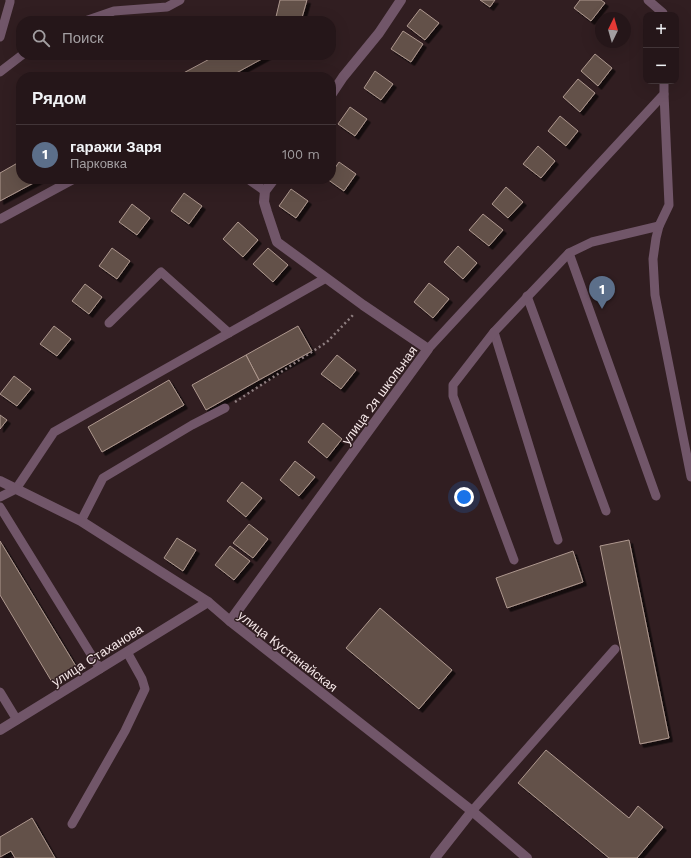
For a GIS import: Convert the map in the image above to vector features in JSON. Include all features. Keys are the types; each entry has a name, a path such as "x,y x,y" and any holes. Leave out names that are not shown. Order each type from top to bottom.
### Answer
{"street":[{"path":"336,88 379,33 401,0"},
{"path":"265,191 270,184"},
{"name":"улица 2я школьная","path":"230,621 428,349 363,305 277,242 264,202 265,191"},
{"name":"улица Кустанайская","path":"0,480 81,521 208,602 230,621 472,811 527,858"},
{"name":"улица Стаханова","path":"0,730 208,602"},
{"path":"435,858 472,811"}],"lane":[{"path":"0,37 10,0"},
{"path":"100,16 114,11 167,7 180,0"},
{"path":"648,0 662,12"},
{"path":"0,72 16,60"},
{"path":"664,84 669,205 659,226 656,238 653,259 655,295 691,477"},
{"path":"428,349 664,94"},
{"path":"0,219 65,184"},
{"path":"255,184 265,191"},
{"path":"514,560 453,396 453,385 494,332 569,253 592,242 659,226"},
{"path":"569,253 656,496"},
{"path":"109,324 162,272 229,333"},
{"path":"0,496 16,489 54,432 326,278"},
{"path":"527,296 606,511"},
{"path":"494,332 558,540"},
{"path":"81,521 103,478 192,425 225,408"},
{"path":"0,507 100,669"},
{"path":"472,811 615,649"},
{"path":"72,824 125,731 145,690 142,679 127,652"},
{"path":"0,692 17,720"}],"path":[{"path":"225,408 327,342 363,305"}],"building":[{"path":"280,0 307,0 302,16 276,16"},
{"path":"480,0 495,0 490,7"},
{"path":"580,0 601,0 605,3 598,12 595,12 595,16 591,21 574,8"},
{"path":"420,9 439,23 425,40 407,26"},
{"path":"403,31 423,44 411,62 391,49"},
{"path":"595,54 612,68 598,86 581,71"},
{"path":"208,60 260,60 238,72 185,72"},
{"path":"375,71 393,84 381,100 364,88"},
{"path":"578,79 595,93 580,112 563,97"},
{"path":"350,107 367,119 355,136 338,124"},
{"path":"560,116 578,131 566,146 548,131"},
{"path":"538,146 555,161 541,178 523,164"},
{"path":"339,162 356,174 344,191 334,184 336,184 336,166"},
{"path":"16,164 16,184 32,184 0,201 0,173"},
{"path":"506,187 523,202 508,218 492,204"},
{"path":"291,189 308,201 296,218 279,206"},
{"path":"184,193 202,206 189,224 171,211"},
{"path":"132,204 150,218 137,235 119,222"},
{"path":"483,214 503,230 489,246 469,230"},
{"path":"238,222 258,240 243,257 223,239"},
{"path":"458,246 477,263 463,279 444,262"},
{"path":"112,248 130,261 117,279 99,266"},
{"path":"268,248 288,265 273,282 253,264"},
{"path":"429,283 449,299 433,318 414,302"},
{"path":"85,284 102,297 89,314 72,301"},
{"path":"54,326 71,339 57,356 40,344"},
{"path":"298,326 312,351 259,380 246,355"},
{"path":"246,355 259,380 206,410 192,385"},
{"path":"337,355 356,370 341,389 321,374"},
{"path":"14,376 31,389 17,406 0,394"},
{"path":"169,380 184,405 102,452 88,427"},
{"path":"0,415 7,420 0,429"},
{"path":"323,423 342,439 327,458 308,442"},
{"path":"295,461 315,477 299,496 280,480"},
{"path":"242,482 262,498 246,517 227,501"},
{"path":"249,524 268,539 253,558 233,543"},
{"path":"177,538 196,550 183,571 164,558"},
{"path":"629,540 669,738 640,744 600,546"},
{"path":"0,541 77,668 52,682 0,595"},
{"path":"230,546 250,561 234,580 215,565"},
{"path":"573,551 583,582 507,608 496,578"},
{"path":"380,608 452,670 419,709 346,648"},
{"path":"546,750 629,818 638,806 663,827 637,858 609,858 518,783"},
{"path":"32,818 55,858 15,858 11,851 0,857 0,837"}],"place":[{"name":"гаражи Заря","path":"602,309"}]}
